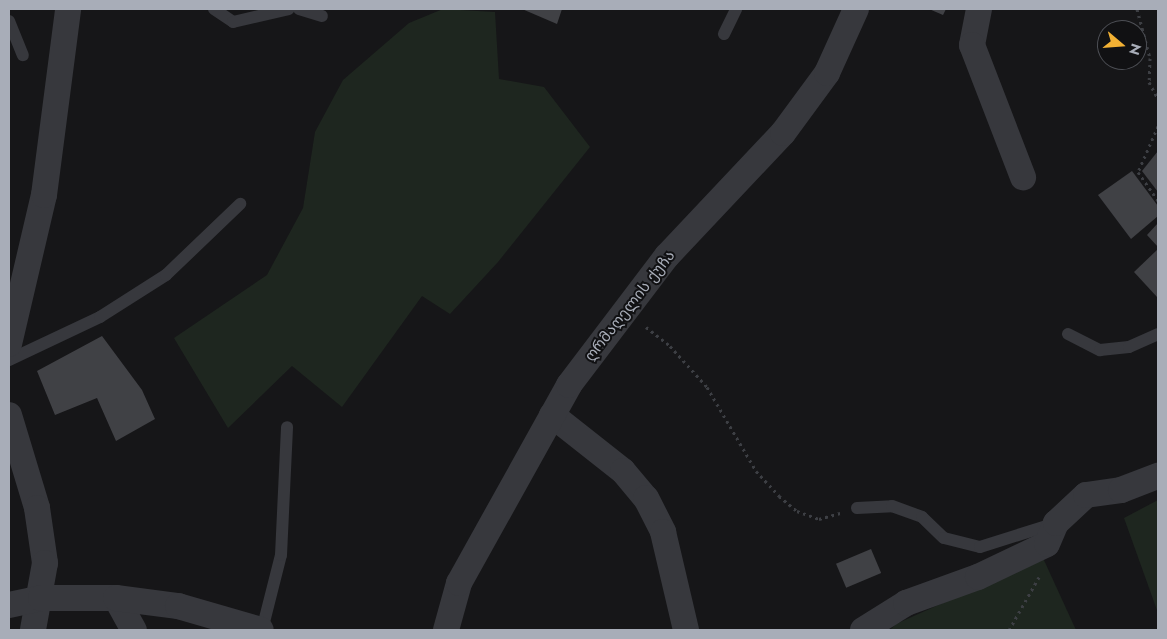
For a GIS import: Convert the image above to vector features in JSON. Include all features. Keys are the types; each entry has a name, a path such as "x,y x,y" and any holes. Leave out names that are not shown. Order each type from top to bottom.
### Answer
{"street":[{"path":"9,344 44,195 68,9"},
{"name":"ღრმაღელის ქუჩა","path":"446,630 460,583 552,415 625,311 667,256 783,133 827,74 856,9"},
{"path":"979,9 972,45 1023,177"},
{"path":"9,415 37,508 44,563 41,598 33,630"},
{"path":"552,415 623,471 646,498 663,532 686,630"},
{"path":"863,630 906,603 1029,554 1047,544 1056,523 1086,495 1121,490 1158,476"},
{"path":"9,605 41,598 116,598 178,606 261,630"},
{"path":"116,598 134,630"}],"lane":[{"path":"214,9 233,22 288,9"},
{"path":"300,9 322,16"},
{"path":"724,34 736,9"},
{"path":"9,21 23,55"},
{"path":"9,360 100,317 166,275 240,204"},
{"path":"1068,334 1100,350 1129,347 1158,334"},
{"path":"261,630 282,555 287,427"},
{"path":"856,508 892,506 922,517 944,538 980,547 1056,523"}],"path":[{"path":"1137,9 1150,58 1149,82 1158,99"},
{"path":"1158,126 1138,172 1158,201"},
{"path":"625,311 670,346 706,387 756,471 779,496 797,511 819,520 856,508"}],"shaded area":[{"path":"443,9 495,12 499,79 544,87 590,147 498,262 450,314 422,296 342,407 292,366 228,428 174,338 267,275 303,208 315,132 343,80 409,23"},
{"path":"1158,500 1158,613 1124,518"},
{"path":"1043,558 1076,630 890,630 896,624"}],"building":[{"path":"522,9 562,9 557,24"},
{"path":"929,9 946,9 943,15"},
{"path":"1158,151 1158,192 1142,171"},
{"path":"1132,171 1158,206 1158,216 1131,239 1098,195"},
{"path":"1158,223 1158,247 1147,235"},
{"path":"1158,249 1158,296 1157,297 1134,272"},
{"path":"102,336 142,390 155,419 116,441 97,398 55,415 37,371"},
{"path":"871,549 881,573 846,588 836,564"}]}
